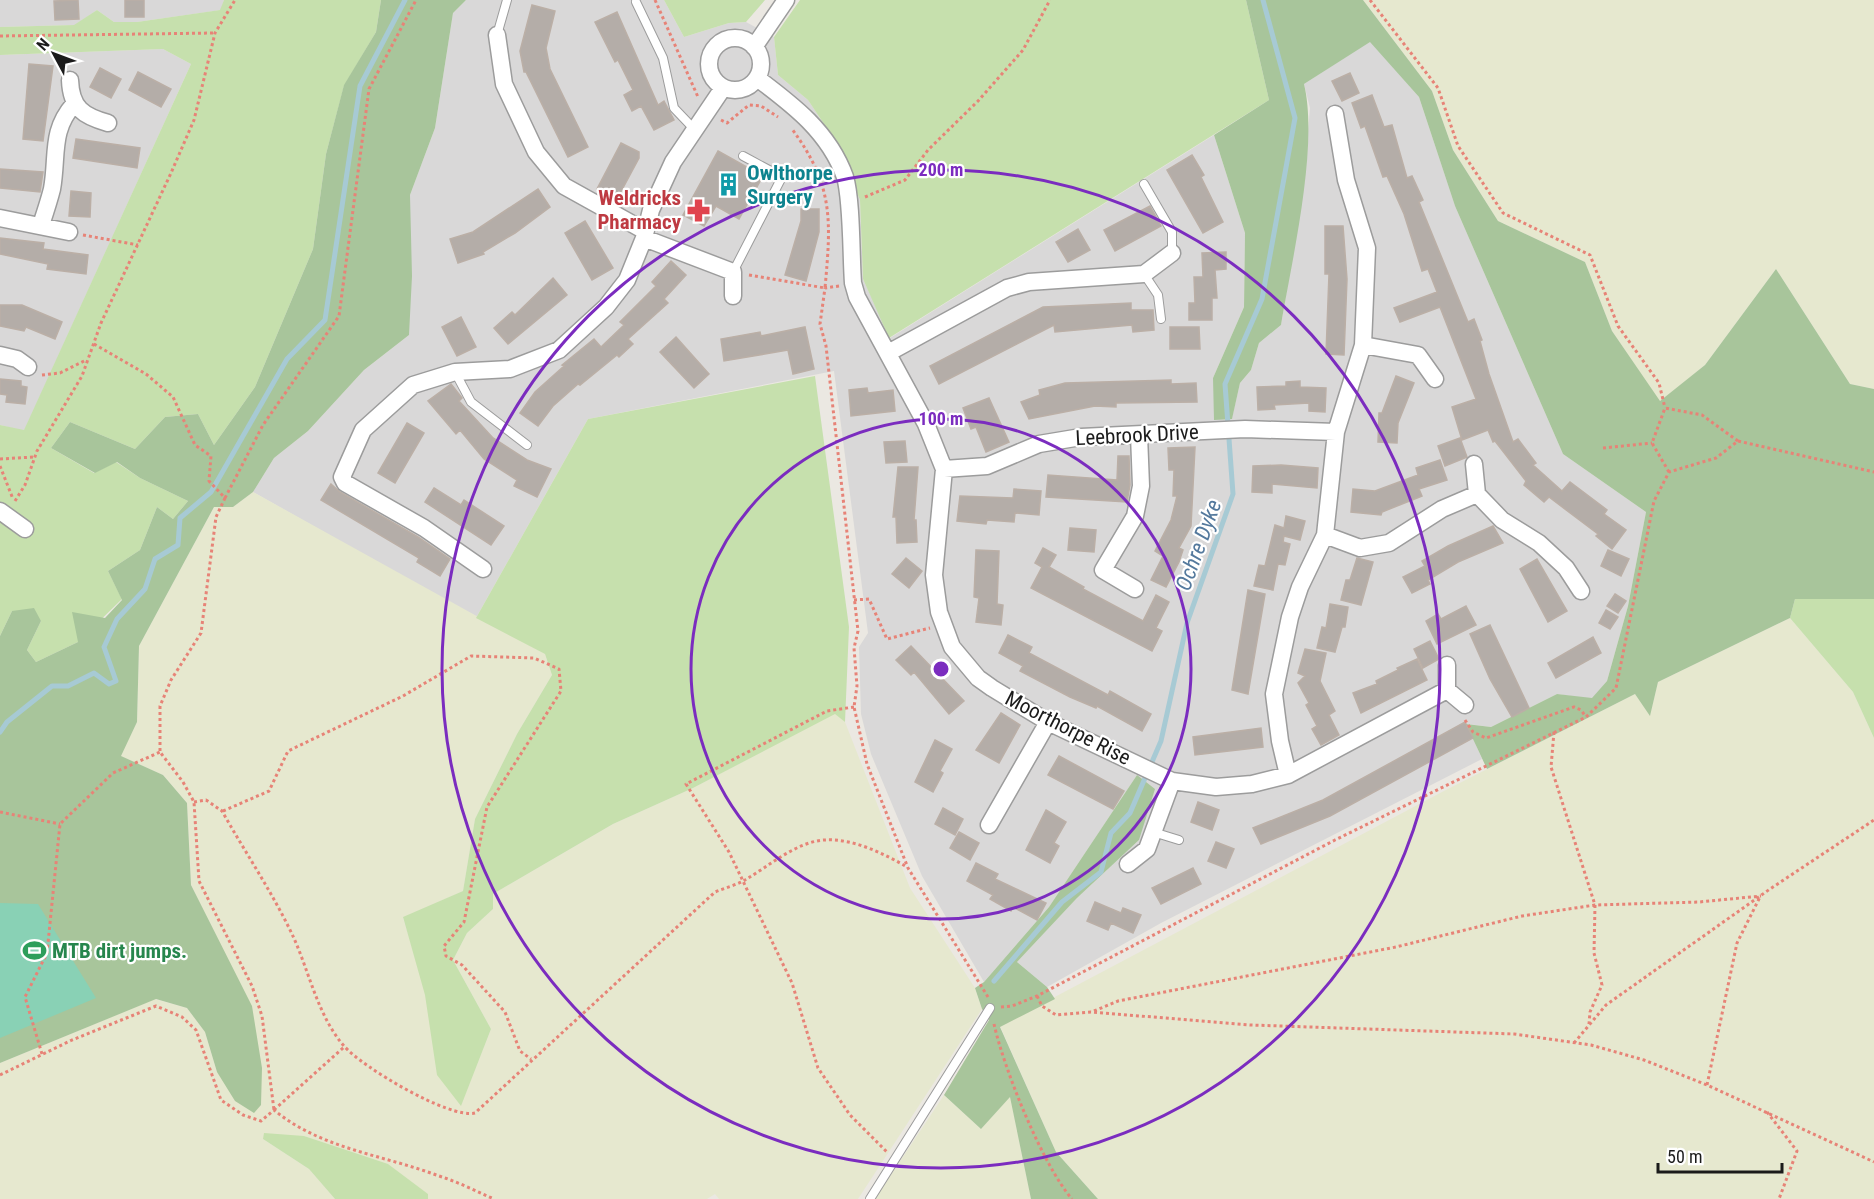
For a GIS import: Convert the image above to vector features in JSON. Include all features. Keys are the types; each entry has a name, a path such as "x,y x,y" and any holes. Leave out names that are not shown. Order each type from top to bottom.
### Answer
{"street":[{"path":"754,47 786,0"},
{"path":"497,35 504,84 536,152 564,186 644,235 733,272 733,296"},
{"path":"736,38 754,47 761,63 757,78 744,89 731,91 715,82 708,65 714,47 736,38"},
{"name":"Moorthorpe Rise","path":"757,78 804,114 830,145 845,178 853,284 857,297 927,424 944,469 934,575 939,612 952,647 978,678 1048,722 1168,779 1216,787 1252,784 1288,775 1447,690"},
{"path":"69,80 74,104 89,118 108,123"},
{"path":"483,569 424,528 345,483 342,477 363,430 413,385 455,372 510,369 559,350 606,307 627,280 651,210 673,162 723,88"},
{"path":"41,225 51,189 60,123 74,104"},
{"path":"1288,775 1280,741 1274,694 1290,618 1300,587 1325,536 1336,432 1363,345 1367,248 1346,180 1335,114"},
{"path":"0,218 69,232"},
{"path":"888,353 1007,288 1029,282 1144,274 1172,253"},
{"path":"1363,345 1418,355 1435,379"},
{"path":"0,355 17,359 28,367"},
{"name":"Leebrook Drive","path":"944,469 987,466 1039,444 1082,437 1245,429 1336,432"},
{"path":"1135,589 1103,570 1135,516 1141,486 1140,435"},
{"path":"1474,464 1477,494 1502,520 1539,543 1553,555 1566,568 1581,591"},
{"path":"1325,536 1360,548 1389,543 1442,509 1477,494"},
{"path":"0,511 25,530"},
{"path":"1447,665 1447,690 1465,705"},
{"path":"989,825 1048,722"},
{"path":"1128,864 1147,849 1168,779"}],"lane":[{"path":"497,35 507,0"},
{"path":"636,2 663,58 674,108 695,130"},
{"path":"733,272 782,177 743,156"},
{"path":"1144,184 1172,232 1172,253"},
{"path":"1144,274 1158,295 1161,319"},
{"path":"455,372 471,402 526,445"},
{"path":"1153,832 1179,840"},
{"path":"870,1199 990,1008"}],"path":[{"path":"0,466 14,503 25,485 34,457 82,376 94,344 194,120 215,33 235,0"},
{"path":"416,0 369,88 339,316 263,425 216,517 201,633 171,680 160,706 161,751 194,801 199,881 252,986 262,1016 274,1110 293,1126 335,1144 439,1176 494,1199"},
{"path":"655,0 696,93 707,111"},
{"path":"847,201 873,195 905,180 927,150 978,101 1023,50 1050,0"},
{"path":"1370,0 1438,88 1458,146 1503,213 1590,255 1618,326 1659,383 1665,408 1652,443"},
{"path":"0,36 215,33"},
{"path":"69,232 139,245"},
{"path":"733,272 825,288 853,284"},
{"path":"825,288 820,324 826,346 858,631 854,648 857,686 854,707 867,764 908,868 985,990 998,1042 1036,1138 1072,1199"},
{"path":"94,344 146,374 173,397 195,445 211,456 209,481 225,498"},
{"path":"28,367 44,376 60,373 88,359"},
{"path":"1665,408 1702,415 1738,441 1874,472"},
{"path":"990,1008 1012,1006 1036,996 1335,840 1586,717 1616,688 1654,501 1669,472 1716,458 1738,441"},
{"path":"1603,448 1652,443"},
{"path":"1652,443 1669,472"},
{"path":"0,459 19,460 34,457"},
{"path":"854,600 869,599 887,639 943,625"},
{"path":"222,811 269,791 288,751 403,696 471,656 534,658 559,669 561,691 487,807 464,922 444,946 446,956 462,965 506,1012 520,1051 531,1059"},
{"path":"1465,705 1463,717 1473,732 1486,738 1574,707 1581,710 1586,717"},
{"path":"854,707 827,711 686,784 729,852 792,983 818,1068 850,1115 895,1160"},
{"path":"1554,732 1551,767 1595,905 1594,953 1602,985 1590,1012 1589,1026"},
{"path":"42,1054 25,997 47,953 60,824 113,773 161,751"},
{"path":"194,801 206,800 222,811 292,934 321,1008 344,1046 407,1091 464,1115 475,1113 531,1059 716,892 743,881 801,847 824,840 856,845 886,855 908,868"},
{"path":"0,812 60,824"},
{"path":"1574,1042 1606,1005 1874,820"},
{"path":"1091,1012 1118,1001 1396,947 1522,916 1595,905 1699,902 1761,896"},
{"path":"1707,1085 1737,943 1761,896"},
{"path":"1036,996 1042,1006 1056,1015 1091,1012 1251,1025 1515,1034 1574,1042 1644,1060 1707,1085 1874,1162"},
{"path":"0,1075 42,1054 156,1006 182,1017 196,1030 221,1100 243,1115 261,1120 344,1046"},
{"path":"1765,1110 1797,1151 1779,1199"}],"shaded area":[{"path":"0,0 224,0 221,10 137,22 114,22 97,10 75,25 0,27"},
{"path":"466,0 664,0 684,37 729,23 746,22 774,37 778,75 808,100 832,136 860,200 863,279 890,338 1214,135 1245,233 1244,307 1213,378 1232,418 1240,383 1251,370 1259,343 1281,325 1303,192 1310,108 1304,84 1370,41 1419,97 1455,206 1563,454 1646,512 1628,606 1607,681 1592,699 1557,694 1491,727 1467,724 1482,759 1161,923 1047,987 1017,962 1077,898 1139,840 1137,775 1049,907 984,982 922,876 871,754 861,714 859,647 868,633 834,371 588,419 476,618 253,492 274,458 308,431 364,370 409,335 410,195 435,128 453,13"},
{"path":"163,49 191,64 24,431 0,425 0,55"}],"green space":[{"path":"224,0 381,0 376,32 344,86 326,154 313,249 255,387 214,445 198,414 165,417 135,449 70,422 51,448 94,473 116,462 140,478 188,501 173,519 157,507 140,550 108,571 122,599 78,642 36,662 27,650 41,621 12,611 0,636 0,425 24,430 191,64 163,49 0,55 0,27 74,25 97,10 114,22 137,22 220,10"},
{"path":"381,0 466,0 453,13 435,128 410,195 412,276 409,335 364,370 308,431 274,458 253,492 233,507 214,507 139,646 137,722 121,756 163,775 187,803 191,885 252,1006 262,1068 261,1105 254,1113 235,1101 217,1072 205,1032 187,1008 156,999 0,1063 0,636 12,611 34,608 41,621 27,650 36,662 78,642 72,612 105,618 122,600 108,571 140,550 157,507 173,519 188,501 140,478 117,462 95,473 51,448 70,422 135,449 165,417 198,414 214,445 255,387 313,249 326,154 344,85 376,32"},
{"path":"664,0 765,0 746,22 729,23 684,37"},
{"path":"800,0 1246,0 1269,100 889,338 863,279 860,200 832,136 808,100 778,75 774,37"},
{"path":"1246,0 1363,0 1432,91 1453,150 1498,221 1585,262 1612,331 1660,401 1705,365 1776,269 1850,384 1874,389 1874,599 1795,599 1790,618 1658,682 1650,716 1635,694 1487,769 1466,724 1491,727 1557,694 1592,698 1607,681 1628,606 1646,512 1563,454 1455,206 1419,97 1370,42 1304,84 1308,109 1306,170 1281,325 1259,343 1251,370 1240,383 1232,419 1214,420 1213,378 1244,307 1245,233 1214,135 1269,100"},
{"path":"1363,0 1874,0 1874,389 1850,384 1776,269 1705,365 1660,402 1612,331 1585,262 1498,221 1453,150 1432,91"},
{"path":"815,376 849,627 845,722 835,714 693,788 613,824 493,894 493,909 467,933 453,960 491,1029 461,1106 437,1075 425,995 403,917 463,891 475,819 517,734 552,675 545,654 476,618 588,419"},
{"path":"253,492 545,654 552,675 517,734 475,819 463,891 403,918 461,1105 491,1029 453,960 467,933 493,909 493,894 613,824 693,788 835,713 845,722 910,888 975,988 982,1009 858,1199 719,1199 715,1194 707,1199 428,1199 428,1194 304,1136 263,1139 309,1169 335,1199 0,1199 0,1063 155,999 187,1008 205,1032 217,1072 230,964 191,885 187,803 163,775 120,756 137,722 139,646 214,507 233,507"},
{"path":"1795,599 1874,599 1874,738 1853,692 1790,618"},
{"path":"1790,618 1853,692 1874,738 1874,1199 1098,1199 1056,1152 1000,1026 1442,792 1635,694 1650,715 1658,682"},
{"path":"1137,775 1155,789 1139,840 1077,898 1017,962 1047,987 1055,999 1000,1027 1056,1152 1098,1199 1031,1199 1010,1097 981,1129 944,1095 989,1020 982,1009 975,988 984,982 1049,907"},
{"name":"MTB dirt jumps.","path":"0,903 38,904 96,998 0,1038"},
{"path":"944,1095 981,1129 1010,1096 1031,1199 875,1199"},
{"path":"264,1133 304,1136 388,1164 428,1194 428,1199 335,1199 309,1169 263,1139"}],"building":[{"path":"78,0 79,19 55,20 54,1"},
{"path":"125,0 144,0 144,17 125,17"},
{"path":"532,5 555,11 546,48 550,69 588,147 568,157 524,72 520,51"},
{"path":"617,12 658,105 664,101 674,120 654,130 641,106 632,111 624,95 633,90 618,60 615,62 595,22"},
{"path":"29,64 53,66 43,141 23,139"},
{"path":"100,68 121,79 111,98 90,87"},
{"path":"138,72 171,89 161,107 129,90"},
{"path":"1350,73 1359,93 1342,101 1332,81"},
{"path":"1372,95 1384,127 1392,125 1407,178 1412,176 1423,200 1419,202 1468,322 1474,319 1482,340 1480,341 1489,374 1513,442 1518,439 1536,463 1533,465 1562,491 1570,482 1607,510 1604,514 1626,530 1612,549 1596,536 1598,534 1549,497 1544,502 1524,485 1526,481 1495,441 1493,442 1488,430 1462,440 1452,407 1476,399 1440,307 1400,322 1394,308 1437,292 1428,269 1422,271 1404,214 1387,176 1383,177 1365,126 1361,128 1352,103"},
{"path":"76,139 140,148 137,168 73,158"},
{"path":"621,143 639,152 639,158 617,199 597,189"},
{"name":"Owlthorpe Surgery","path":"718,151 763,176 739,219 716,206 704,226 683,215"},
{"path":"1192,155 1204,175 1201,177 1223,222 1203,233 1167,170"},
{"path":"0,169 43,172 40,192 0,188"},
{"path":"538,189 550,207 515,233 483,252 484,254 458,263 450,239 473,232"},
{"path":"71,191 91,193 90,217 69,216"},
{"path":"1150,206 1161,226 1115,251 1104,230"},
{"path":"801,209 819,209 819,232 806,281 785,275 801,221"},
{"path":"585,221 613,268 592,280 565,233"},
{"path":"1325,226 1343,226 1347,279 1344,355 1326,354 1329,274 1325,274"},
{"path":"1078,229 1090,250 1068,262 1056,242"},
{"path":"0,238 44,243 43,249 88,255 86,274 47,269 48,264 0,254"},
{"path":"1226,252 1226,269 1215,270 1217,298 1212,298 1212,320 1189,320 1189,303 1195,303 1194,277 1203,277 1202,253"},
{"path":"671,261 686,275 664,299 668,303 628,339 633,344 619,357 617,355 580,385 578,384 553,406 538,426 520,413 535,392 564,366 562,365 594,339 601,347 624,325 620,322 656,286 652,282"},
{"path":"553,278 567,295 508,344 494,328 512,312 515,315"},
{"path":"1131,303 1131,310 1153,310 1154,330 1133,332 1132,325 1055,332 1054,325 939,384 930,366 1043,307"},
{"path":"0,305 22,305 62,322 55,339 26,327 24,331 0,326"},
{"path":"461,317 476,347 457,356 442,327"},
{"path":"805,327 814,369 793,374 788,350 724,361 721,339 760,332 761,336"},
{"path":"1170,327 1199,327 1200,349 1170,349"},
{"path":"676,337 709,374 694,388 660,352"},
{"path":"1396,376 1414,383 1398,423 1397,443 1378,442 1379,413 1382,413"},
{"path":"0,379 21,381 21,386 27,387 25,404 6,402 7,395 0,394"},
{"path":"1171,380 1171,384 1196,383 1197,402 1116,403 1116,407 1095,406 1029,419 1021,402 1040,395 1039,390 1065,383"},
{"path":"1300,381 1300,387 1326,388 1325,412 1309,411 1309,403 1274,405 1275,409 1258,410 1257,387 1286,386 1286,382"},
{"path":"451,384 462,398 459,401 493,438 527,460 551,469 537,497 514,486 517,480 484,459 460,430 456,434 428,401"},
{"path":"867,388 868,393 893,390 895,411 851,416 849,390"},
{"path":"989,398 1009,442 986,452 976,427 971,429 963,408"},
{"path":"407,423 424,433 395,483 378,473"},
{"path":"1460,438 1467,457 1445,466 1438,446"},
{"path":"905,441 907,462 886,463 884,442"},
{"path":"1195,447 1191,526 1179,548 1183,550 1179,562 1166,587 1151,580 1163,556 1155,551 1171,520 1177,496 1173,496 1174,470 1169,470 1168,448"},
{"path":"1118,456 1129,456 1130,485 1127,502 1046,497 1048,475 1117,480"},
{"path":"1440,460 1447,480 1419,489 1422,496 1382,512 1381,515 1351,512 1353,489 1375,491 1418,475 1416,468"},
{"path":"1281,465 1318,468 1317,488 1272,484 1272,493 1252,492 1253,466"},
{"path":"898,467 918,467 914,520 916,520 917,542 897,543 896,517 893,517"},
{"path":"331,484 340,492 418,537 450,559 440,576 417,562 419,558 321,500"},
{"path":"434,488 461,505 464,500 504,526 491,545 425,502"},
{"path":"1014,489 1041,491 1039,515 1015,513 1014,522 987,520 986,524 957,521 960,496 1013,498"},
{"path":"1286,516 1305,521 1300,540 1284,536 1283,542 1290,544 1285,565 1278,564 1273,590 1254,586 1259,565 1265,566 1275,525 1284,528"},
{"path":"1493,526 1503,543 1458,562 1428,580 1430,584 1412,593 1403,577 1425,566 1422,561 1448,546"},
{"path":"1070,528 1096,530 1094,552 1068,550"},
{"path":"1043,548 1056,555 1049,567 1084,587 1083,589 1143,621 1156,595 1169,602 1156,628 1162,631 1152,651 1031,588 1042,567 1035,563"},
{"path":"976,550 999,551 997,604 1003,605 1001,625 976,622 979,598 974,597"},
{"path":"1608,550 1629,559 1621,576 1601,566"},
{"path":"906,558 922,571 909,588 892,574"},
{"path":"1357,558 1373,562 1361,605 1341,600 1346,580 1350,580"},
{"path":"1537,559 1567,611 1548,622 1520,569"},
{"path":"1248,590 1265,594 1248,694 1232,690"},
{"path":"1615,594 1626,601 1618,613 1607,606"},
{"path":"1330,604 1348,607 1345,627 1342,627 1335,652 1317,648 1322,627 1326,628"},
{"path":"1466,606 1476,625 1437,644 1426,621 1438,614 1441,619"},
{"path":"1606,610 1618,617 1610,629 1599,623"},
{"path":"1490,625 1529,708 1512,717 1490,679 1470,634"},
{"path":"1008,635 1032,647 1029,653 1108,695 1110,691 1151,714 1142,731 1097,706 1096,708 1070,697 1020,671 1023,666 999,653"},
{"path":"1593,637 1601,653 1556,678 1548,663"},
{"path":"1430,641 1439,659 1423,668 1414,649"},
{"path":"911,646 964,701 949,714 914,672 911,675 896,660"},
{"path":"1305,649 1326,653 1320,681 1335,711 1329,715 1339,735 1321,745 1312,729 1317,726 1306,705 1309,703 1298,683 1305,676 1298,673"},
{"path":"1417,659 1427,680 1361,713 1353,693 1377,684 1376,681"},
{"path":"1001,713 1020,725 999,763 976,750"},
{"path":"1465,722 1473,738 1330,816 1261,844 1253,828 1323,800"},
{"path":"1261,728 1263,747 1195,755 1193,737"},
{"path":"935,740 952,749 940,771 943,773 933,792 915,782"},
{"path":"1059,756 1124,791 1113,809 1048,775"},
{"path":"1198,802 1219,810 1212,830 1191,822"},
{"path":"943,808 963,819 955,835 935,824"},
{"path":"1046,810 1066,822 1054,843 1059,846 1050,863 1026,850"},
{"path":"959,832 979,843 970,860 950,848"},
{"path":"1216,842 1234,849 1226,868 1208,861"},
{"path":"976,863 998,874 995,879 1046,903 1037,920 1013,907 1011,911 990,899 993,895 967,881"},
{"path":"1193,868 1201,884 1161,904 1152,888"},
{"path":"1095,902 1121,913 1123,908 1141,915 1133,933 1111,923 1108,930 1087,921"}],"waterway":[{"path":"0,732 7,722 52,686 68,686 94,673 109,684 116,681 104,647 117,619 145,589 155,559 178,545 180,518 211,492 287,359 325,320 360,86 405,0"},
{"name":"Ochre Dyke","path":"994,981 1062,902 1101,872 1111,833 1130,813 1161,741 1187,623 1233,494 1225,384 1262,299 1295,118 1263,0"}],"place":[{"name":"Owlthorpe Surgery","path":"729,185"},
{"name":"Weldricks Pharmacy","path":"699,210"},
{"name":"MTB dirt jumps.","path":"34,951"}]}
